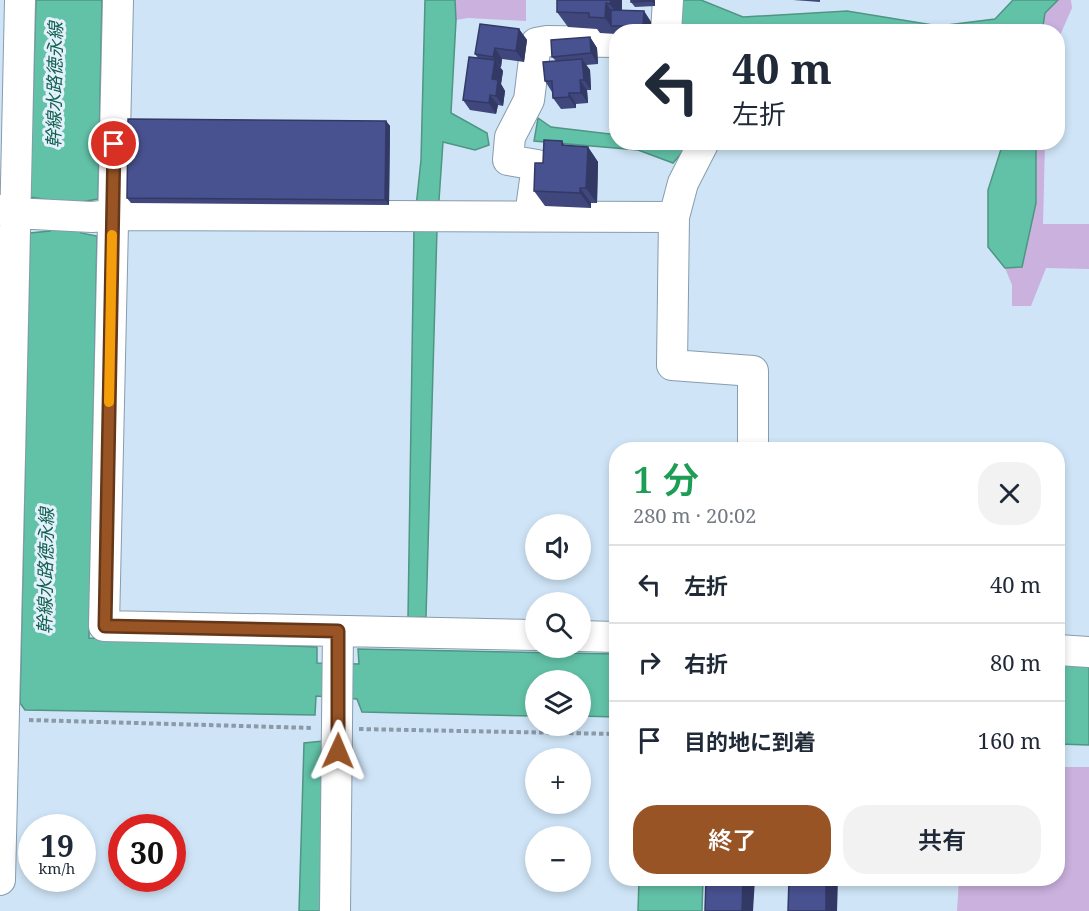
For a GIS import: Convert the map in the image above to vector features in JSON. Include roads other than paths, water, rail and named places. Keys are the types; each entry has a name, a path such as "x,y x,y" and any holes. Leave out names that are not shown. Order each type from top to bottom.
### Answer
{"street":[{"path":"0,880 20,0"},
{"path":"118,0 102,216 105,626 525,635"},
{"path":"666,24 668,0"},
{"path":"530,216 537,165 508,160 510,137 529,100 536,43 547,41 609,42"},
{"path":"700,150 683,183 674,217 672,365 753,371 753,442"},
{"path":"14,212 102,216 674,217"},
{"path":"335,911 338,631"},
{"path":"591,636 609,637"},
{"path":"1065,651 1089,652"}],"water":[{"name":"幹線水路徳永線","path":"36,0 102,0 98,199 81,202 81,233 97,236 89,638 317,647 317,663 359,664 358,649 525,652 525,658 591,658 591,654 609,654 609,717 591,716 591,670 525,670 525,716 362,712 357,699 316,696 315,715 25,710 20,703 30,233 50,231 48,200 30,197"},
{"path":"425,0 455,0 451,113 487,133 489,145 475,150 443,142 437,229 426,617 408,618 414,226 421,160"},
{"path":"677,0 701,0 743,17 847,11 927,24 679,24"},
{"path":"1013,0 1058,0 1045,13 1043,24 955,24 995,19"},
{"path":"538,118 551,127 609,134 609,147 534,141"},
{"path":"638,150 684,150 673,163"},
{"path":"1001,150 1036,150 1036,203 1022,267 1005,268 988,247 988,190"},
{"path":"1065,664 1089,665 1089,745 1065,744"},
{"path":"323,741 320,911 299,911 304,743"},
{"path":"639,886 703,886 702,911 638,911"}]}
